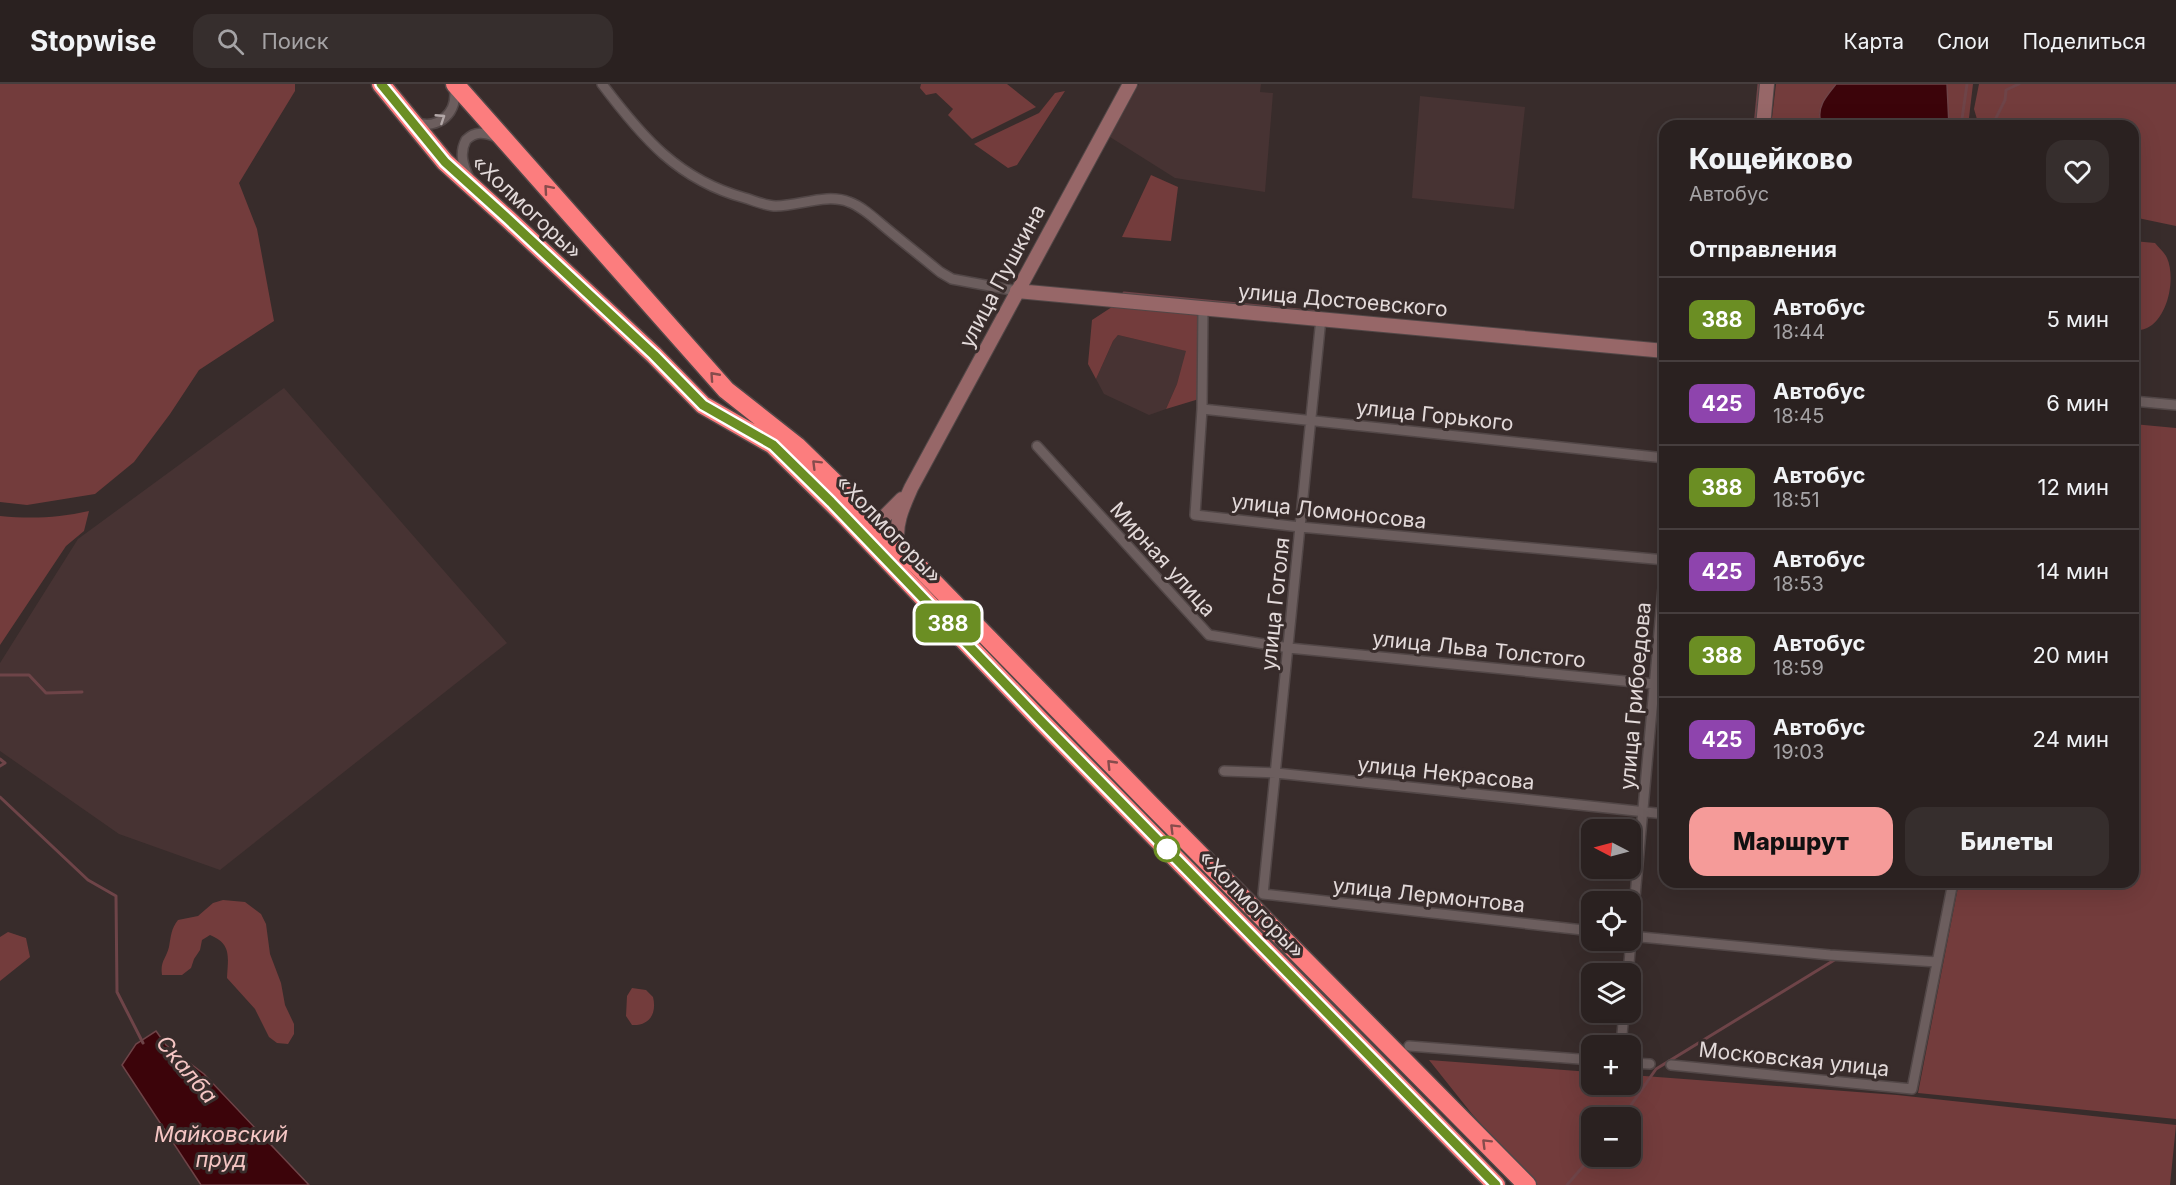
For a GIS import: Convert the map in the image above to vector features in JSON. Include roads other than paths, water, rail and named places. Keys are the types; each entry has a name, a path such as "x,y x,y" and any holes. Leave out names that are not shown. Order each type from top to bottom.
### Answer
{"highway":[{"name":"«Холмогоры»","path":"381,84 445,162 654,355 703,405 773,445 883,554 1040,720 1496,1185"},
{"name":"«Холмогоры»","path":"454,84 726,390 797,446 873,520 1527,1185"}],"street":[{"path":"405,116 422,125 441,121 453,107 454,84"},
{"path":"602,84 631,122 665,157 691,177 730,194 774,206 797,205 831,198 849,202 866,212 940,272 952,279 1017,291"},
{"name":"улица Пушкина","path":"911,488 1130,84"},
{"path":"1764,120 1767,84"},
{"path":"473,187 462,161 466,140 477,133 485,133 495,136 510,146"},
{"name":"улица Достоевского","path":"1017,291 1659,350"},
{"name":"улица Ломоносова","path":"1203,308 1202,408 1195,515 1300,527 1659,559"},
{"name":"улица Гоголя","path":"1263,894 1321,318"},
{"path":"2139,402 2176,405"},
{"name":"улица Горького","path":"1202,408 1659,457"},
{"name":"Мирная улица","path":"1036,446 1209,635 1289,648"},
{"path":"873,520 884,517 896,508 911,488"},
{"path":"897,545 896,536 900,513 911,488"},
{"name":"улица Льва Толстого","path":"1289,648 1659,685"},
{"name":"улица Грибоедова","path":"1635,891 1642,812 1659,692"},
{"name":"улица Некрасова","path":"1224,771 1276,773 1659,813"},
{"path":"1641,937 1838,956 1937,962 1952,888"},
{"name":"улица Лермонтова","path":"1263,894 1581,930"},
{"name":"Московская улица","path":"1671,1065 1912,1089 1937,962"},
{"path":"1409,1046 1581,1059"},
{"path":"1641,1064 1650,1064"}],"water":[{"path":"1836,84 1947,84 1949,120 1819,120 1822,104"},
{"name":"Майковский пруд","path":"156,1031 166,1045 204,1074 309,1185 201,1185 122,1065 136,1044"}],"waterway":[{"path":"1756,120 1759,84"},
{"path":"1962,120 1967,84"},
{"path":"1995,120 2005,100 2006,90 2019,84"},
{"path":"1124,293 1320,312"},
{"path":"0,675 29,675 46,693 82,692"},
{"path":"0,759 5,763 0,766"},
{"name":"Скалба","path":"0,797 88,880 116,896 117,992 143,1043"},
{"path":"1630,1107 1656,1069 1836,959"},
{"path":"1567,1185 1583,1167"}]}
